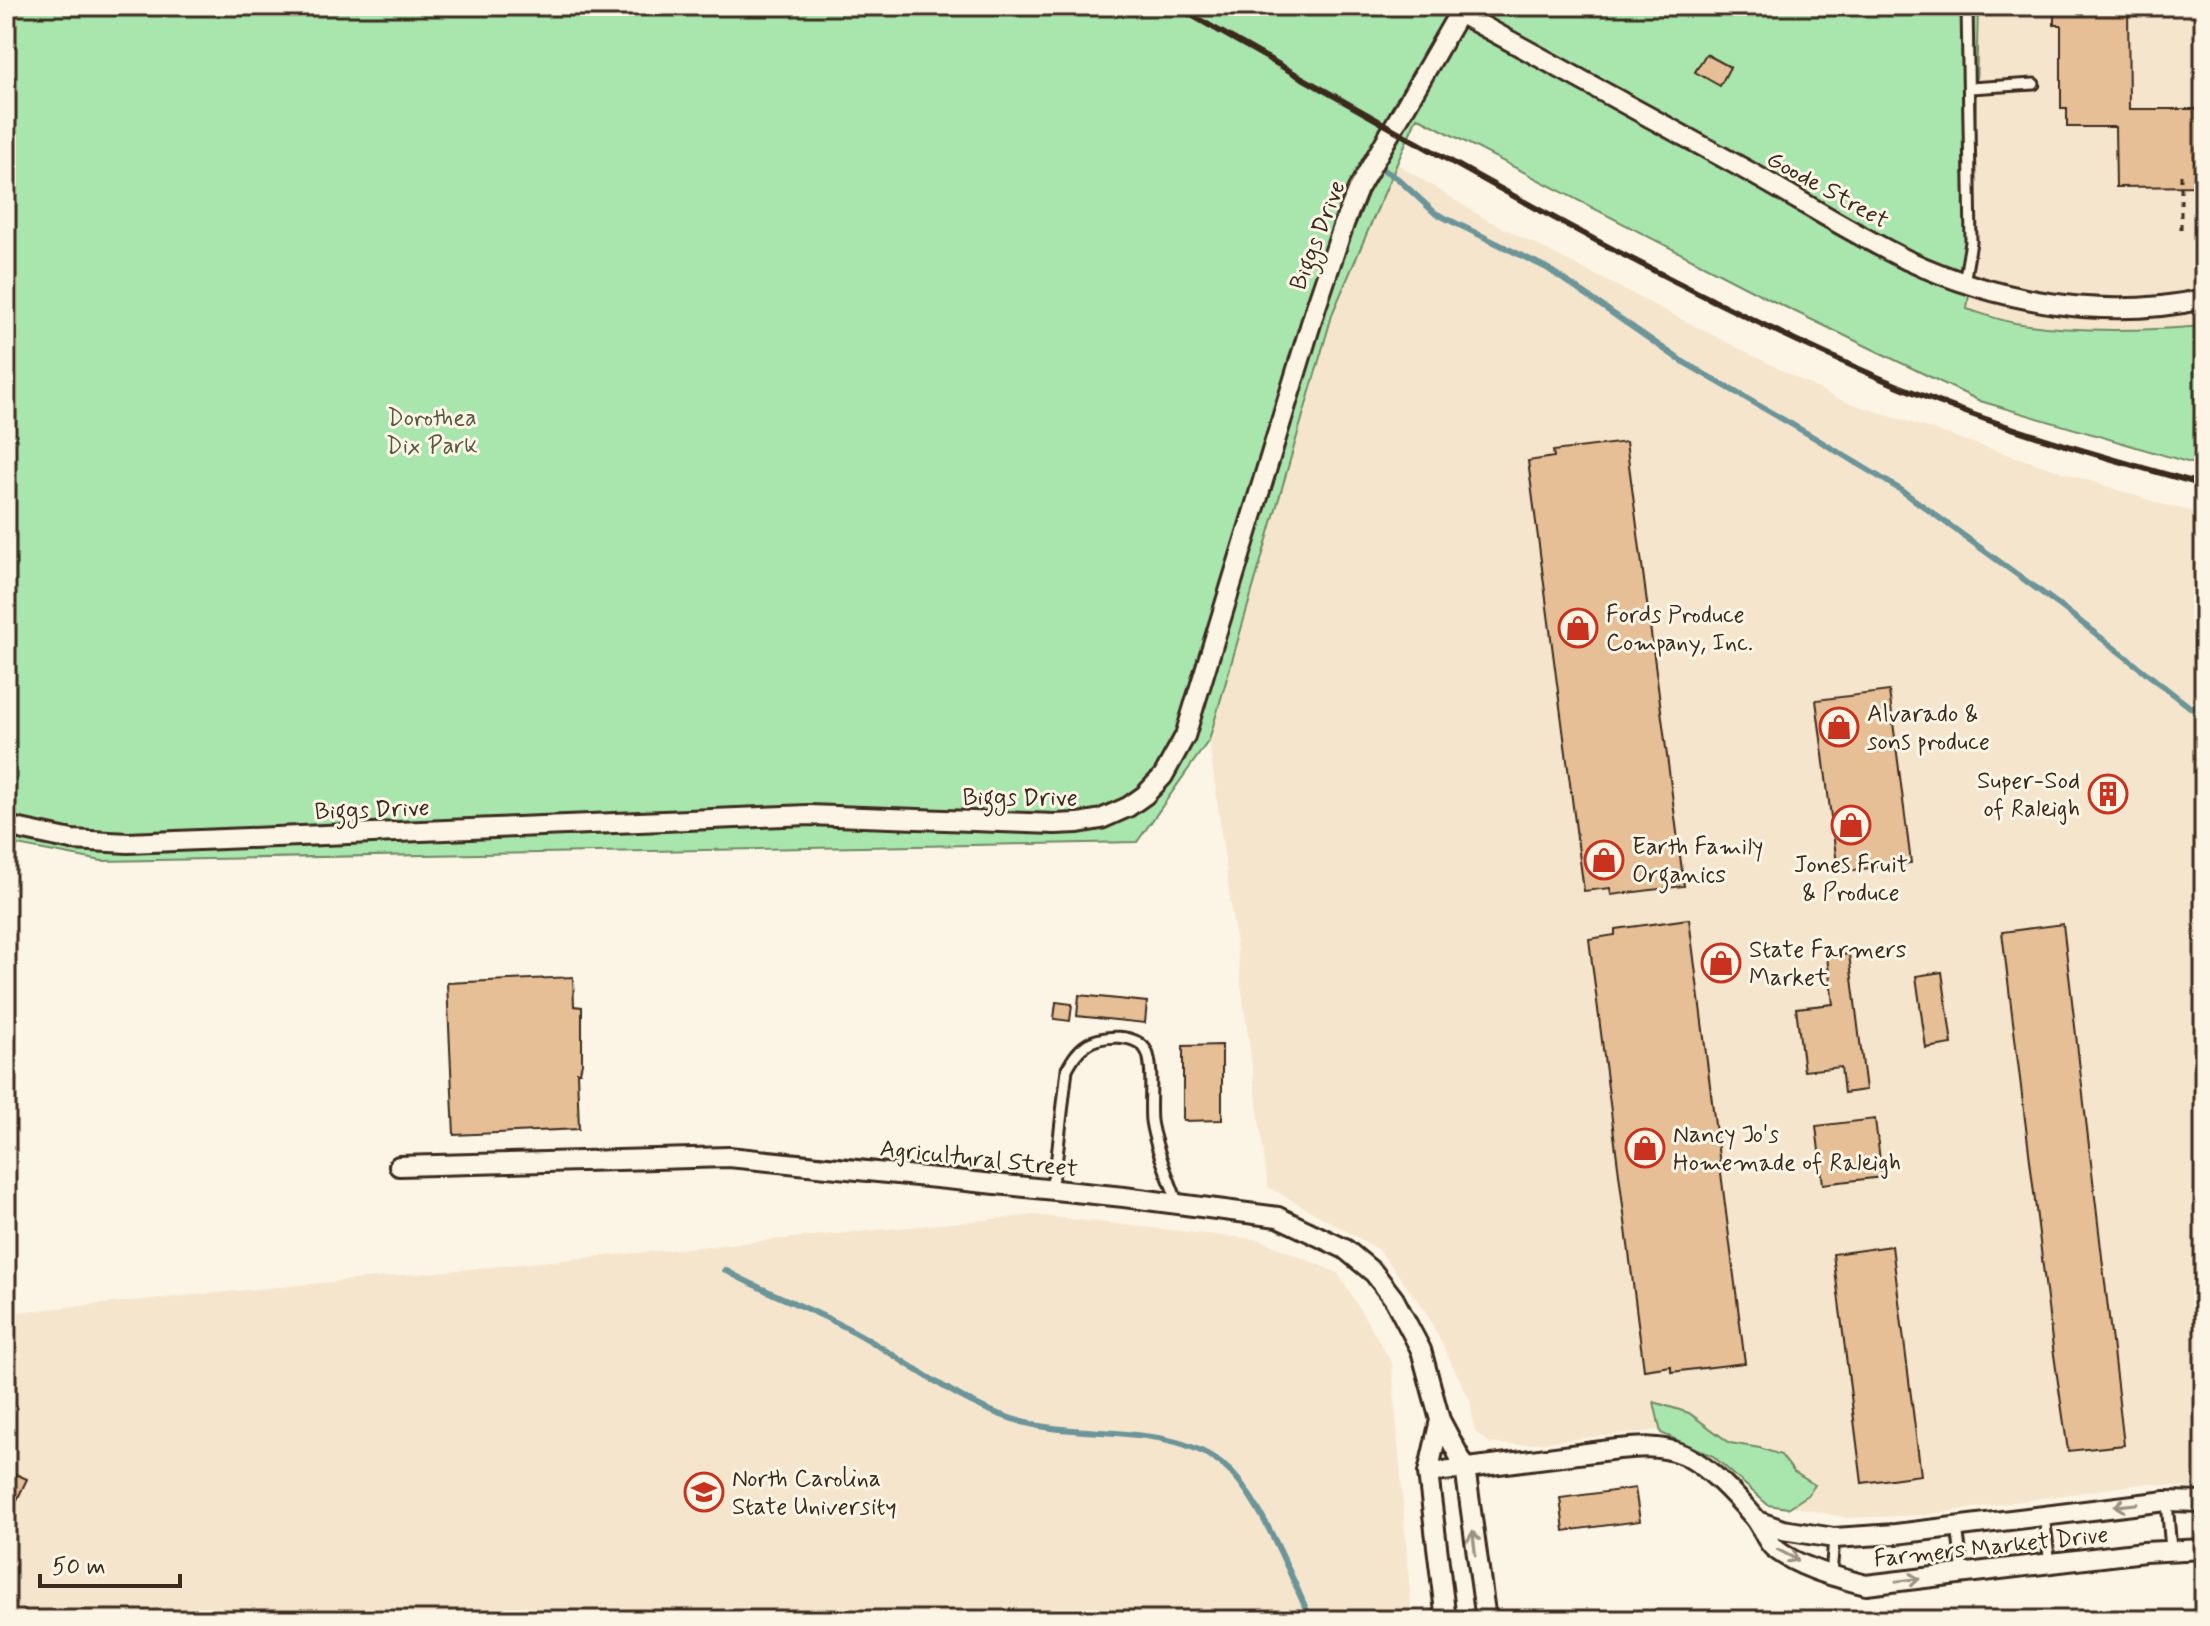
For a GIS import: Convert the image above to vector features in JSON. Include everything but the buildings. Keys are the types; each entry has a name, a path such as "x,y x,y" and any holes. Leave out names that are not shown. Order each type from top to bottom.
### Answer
{"street":[{"name":"Goode Street","path":"1461,10 1879,246 1964,283 2018,297 2088,307 2136,307 2204,299"},
{"name":"Biggs Drive","path":"6,826 72,840 128,843 808,815 1055,824 1101,819 1128,807 1163,776 1185,736 1320,292 1358,189 1461,10"},
{"name":"Agricultural Street","path":"399,1166 729,1157 1278,1217 1345,1249 1374,1273 1394,1299 1421,1350 1440,1420 1465,1467 1486,1620"},
{"name":"Agricultural Street","path":"1440,1420 1428,1473 1446,1620"},
{"name":"Farmers Market Drive","path":"1428,1473 1649,1447 1675,1451 1703,1467 1727,1488 1757,1521 1772,1546 1831,1576 1866,1585 2204,1549"},
{"name":"Farmers Market Drive","path":"1757,1521 1783,1530 1834,1538 2167,1501 2204,1502"}],"lane":[{"path":"1964,283 1971,242 1967,6"},
{"path":"1970,88 2034,84"},
{"path":"1050,1190 1056,1165 1067,1069 1086,1044 1100,1038 1120,1038 1135,1040 1145,1048 1151,1062 1149,1088 1152,1123 1178,1204"},
{"path":"2167,1501 2171,1551"},
{"path":"2044,1515 2050,1564"},
{"path":"1957,1526 1963,1575"},
{"path":"1831,1576 1834,1538"}],"path":[{"path":"2181,174 2181,229"}],"shaded area":[{"path":"1978,6 2204,6 2204,326 2105,330 2051,327 2014,322 1967,309 1972,270"},
{"name":"State Farmers Market","path":"1397,164 1484,218 1838,399 2161,504 2204,514 2204,1490 2148,1483 1925,1515 1847,1518 1763,1500 1717,1465 1662,1430 1518,1445 1491,1444 1475,1432 1470,1400 1425,1310 1378,1249 1268,1187 1209,740 1333,312"},
{"name":"North Carolina State University","path":"1035,1215 1260,1240 1338,1273 1392,1363 1412,1620 6,1620 6,1313"}],"green space":[{"name":"Dorothea Dix Park","path":"6,6 1978,6 1972,270 1967,309 2015,323 2086,330 2204,326 2204,467 1980,401 1773,301 1417,117 1333,312 1209,740 1137,842 102,861 6,843"},
{"path":"1654,1402 1689,1413 1730,1443 1781,1455 1794,1472 1815,1485 1808,1495 1788,1508 1768,1505 1713,1456 1661,1433"}],"waterway":[{"path":"1377,166 1397,178 1435,213 1547,268 1680,360 1901,490 2059,605 2204,718"},
{"path":"725,1270 850,1329 949,1390 992,1412 1039,1426 1161,1438 1206,1454 1226,1467 1251,1498 1274,1539 1311,1620"}],"railway":[{"path":"1175,6 1524,202 1791,338 1961,410 2082,450 2204,485"}],"place":[{"name":"Fords Produce Company, Inc.","path":"1578,628"},
{"name":"Alvarado & sons produce","path":"1839,727"},
{"name":"Super-Sod of Raleigh","path":"2108,794"},
{"name":"Jones Fruit & Produce","path":"1851,825"},
{"name":"Earth Family Organics","path":"1604,860"},
{"name":"State Farmers Market","path":"1721,963"},
{"name":"Nancy Jo's Homemade of Raleigh","path":"1645,1148"},
{"name":"North Carolina State University","path":"704,1492"}]}
